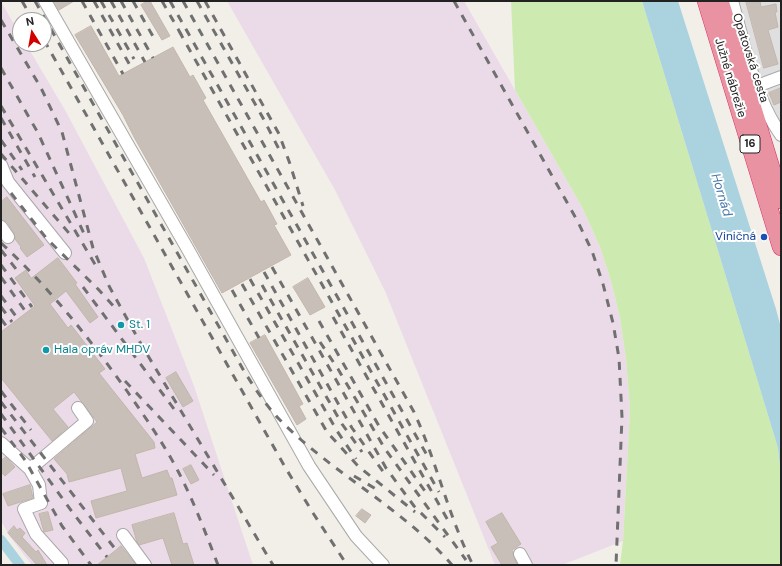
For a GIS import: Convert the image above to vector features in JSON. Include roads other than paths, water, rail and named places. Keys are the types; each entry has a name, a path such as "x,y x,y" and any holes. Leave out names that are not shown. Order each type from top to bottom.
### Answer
{"highway":[{"name":"Južné nábrežie","path":"706,1 781,247"},
{"name":"Južné nábrežie","path":"720,1 781,200"}],"street":[{"path":"45,1 186,246 309,466 356,536 383,565"},
{"name":"Opatovská cesta","path":"732,1 757,86 766,110 781,135"},
{"path":"757,86 781,77"},
{"path":"1,165 8,182 65,253"},
{"path":"1,227 8,237"},
{"path":"30,468 86,421 78,408"},
{"path":"1,443 30,468 39,485 41,503 24,509 36,534 62,563 60,565"},
{"path":"123,536 145,565"},
{"path":"520,554 526,565"}],"water":[{"name":"Hornád","path":"642,1 678,1 776,309 781,328 781,476 778,448"}],"waterway":[{"path":"1,540 20,565"}],"railway":[{"path":"22,1 28,12"},
{"path":"35,1 244,371 264,401 278,418 299,438 411,525 452,565"},
{"path":"82,1 123,74"},
{"path":"94,1 132,69"},
{"path":"101,1 134,59"},
{"path":"111,1 145,62"},
{"path":"121,1 153,58"},
{"path":"133,1 155,40"},
{"path":"162,1 182,36"},
{"path":"170,1 428,457"},
{"path":"183,1 414,412 456,527 473,565"},
{"path":"197,1 263,118 282,155"},
{"path":"205,1 279,134 303,206"},
{"path":"454,1 578,222 592,251 603,284 613,323 619,358 622,417 616,565"},
{"path":"1,20 41,88 62,132 93,248 109,286 141,344 273,565"},
{"path":"179,31 439,492"},
{"path":"51,52 285,467 347,565"},
{"path":"1,68 38,133 86,238"},
{"path":"1,106 96,266"},
{"path":"1,118 35,177"},
{"path":"1,140 22,170"},
{"path":"1,154 74,239"},
{"path":"11,193 47,239 98,289 118,311"},
{"path":"1,243 52,295 83,332 127,391 179,473 200,518 218,565"},
{"path":"1,250 20,274"},
{"path":"1,265 32,307"},
{"path":"272,267 386,468 414,506 445,537"},
{"path":"264,272 352,428 387,477"},
{"path":"1,277 26,312"},
{"path":"250,279 337,431 356,459"},
{"path":"242,284 327,432 358,466 415,512"},
{"path":"262,285 342,424 362,452"},
{"path":"83,287 174,409"},
{"path":"232,290 259,338"},
{"path":"1,296 18,319"},
{"path":"1,307 12,322"},
{"path":"333,317 450,524"},
{"path":"1,319 7,327"},
{"path":"319,321 379,426 427,494"},
{"path":"320,342 338,369 385,449 466,560"},
{"path":"125,381 214,475"},
{"path":"1,391 31,430"},
{"path":"1,402 116,550"},
{"path":"1,414 107,557"},
{"path":"1,428 25,460 62,526 91,565"},
{"path":"354,476 381,492"}],"place":[{"name":"Viničná","path":"764,237"},
{"name":"St. 1","path":"121,325"},
{"name":"Hala opráv MHDV","path":"46,350"}]}
